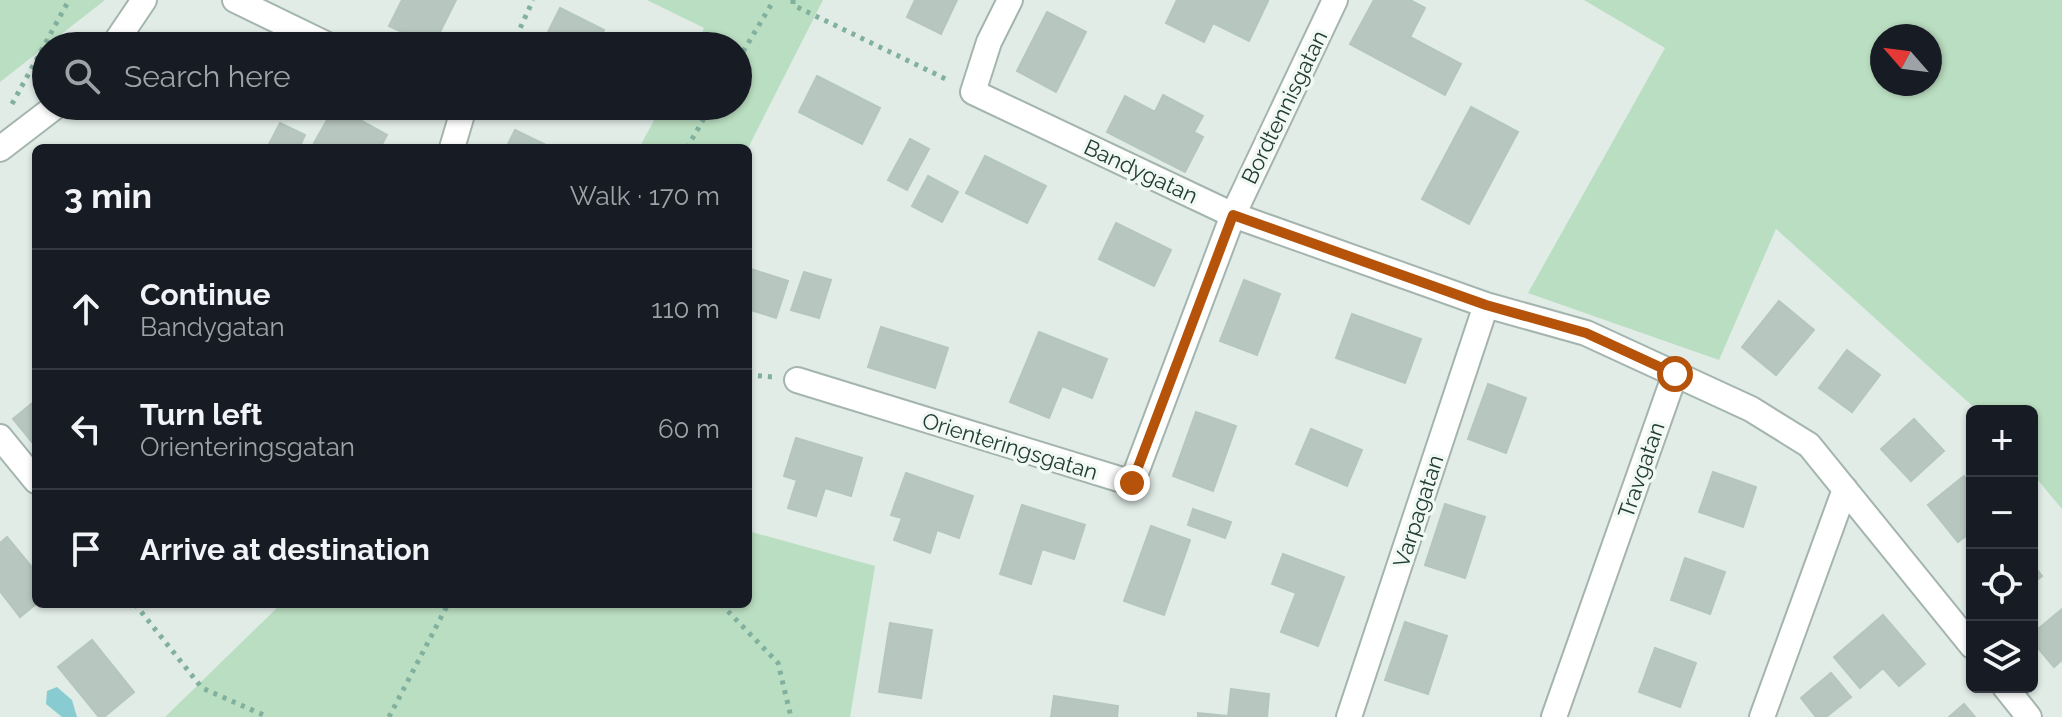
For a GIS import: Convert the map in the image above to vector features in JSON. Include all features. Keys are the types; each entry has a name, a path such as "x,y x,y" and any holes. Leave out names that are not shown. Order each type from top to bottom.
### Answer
{"street":[{"path":"122,32 144,0"},
{"path":"235,0 301,32"},
{"path":"973,92 989,42 1010,0"},
{"name":"Bordtennisgatan","path":"1233,215 1335,0"},
{"name":"Bandygatan","path":"973,92 1233,215 1486,305 1586,333 1675,374"},
{"path":"0,149 38,120"},
{"path":"453,144 460,120"},
{"name":"Orienteringsgatan","path":"797,380 1132,483 1233,215"},
{"name":"Varpagatan","path":"1349,717 1486,305"},
{"path":"1675,374 1751,409 1809,445 1966,639"},
{"name":"Travgatan","path":"1554,717 1675,374"},
{"path":"0,437 32,476"},
{"path":"1762,717 1845,489"},
{"path":"2010,693 2029,717"}],"path":[{"path":"52,32 69,0"},
{"path":"518,32 533,0"},
{"path":"752,37 774,0"},
{"path":"793,0 793,5 859,39 973,92"},
{"path":"8,112 32,68"},
{"path":"689,144 703,120"},
{"path":"138,608 202,688 268,717"},
{"path":"389,717 446,608"},
{"path":"725,608 778,663 791,717"}],"green space":[{"path":"0,0 105,0 64,32 32,32 32,57 0,82"},
{"path":"647,0 823,0 750,144 641,144 654,120 752,120 752,32 702,32 704,28"},
{"path":"1584,0 2062,0 2062,509 2038,480 2038,405 1971,405 1776,229 1719,360 1528,293 1665,48"},
{"path":"752,532 875,566 850,717 165,717 277,608 752,608"}],"water":[{"path":"57,687 72,700 77,717 62,717 46,704 47,691"}],"building":[{"path":"402,0 456,0 440,32 402,32 389,26"},
{"path":"915,0 957,0 941,34 907,17"},
{"path":"1177,0 1268,1 1249,41 1213,23 1204,42 1166,23"},
{"path":"1374,0 1410,0 1425,8 1410,37 1461,64 1445,95 1350,44"},
{"path":"560,8 604,30 603,32 548,32"},
{"path":"1047,12 1086,32 1056,92 1017,71"},
{"path":"817,76 880,108 862,144 799,112"},
{"path":"1163,95 1203,116 1194,132 1203,137 1185,172 1107,132 1125,96 1155,112"},
{"path":"1471,107 1518,132 1469,224 1422,199"},
{"path":"327,120 360,120 387,135 382,144 314,143"},
{"path":"280,123 305,135 301,144 269,144"},
{"path":"515,130 544,144 508,144"},
{"path":"910,139 929,149 907,190 888,180"},
{"path":"985,156 1046,186 1027,223 966,193"},
{"path":"928,176 958,192 942,222 912,206"},
{"path":"1116,223 1171,250 1154,286 1099,259"},
{"path":"752,269 788,281 776,318 752,310"},
{"path":"804,272 831,280 819,318 791,310"},
{"path":"1244,280 1280,294 1257,355 1220,341"},
{"path":"1779,301 1814,330 1776,375 1742,347"},
{"path":"1352,314 1421,339 1405,383 1336,358"},
{"path":"881,327 948,348 935,388 868,367"},
{"path":"1039,332 1107,359 1092,398 1062,386 1049,418 1010,402"},
{"path":"1847,350 1880,375 1852,412 1819,388"},
{"path":"1488,384 1526,398 1506,453 1468,439"},
{"path":"32,403 32,442 13,419"},
{"path":"1196,412 1236,426 1213,491 1173,476"},
{"path":"1914,419 1944,451 1911,481 1881,449"},
{"path":"1311,429 1362,450 1347,486 1296,464"},
{"path":"796,438 862,458 851,496 825,488 816,516 788,508 797,480 784,476"},
{"path":"1713,472 1756,487 1743,527 1699,512"},
{"path":"906,473 973,496 959,538 937,530 930,553 894,540 902,518 891,515"},
{"path":"1964,476 1966,536 1958,542 1928,505"},
{"path":"1445,504 1485,517 1465,578 1425,565"},
{"path":"1022,505 1085,525 1074,559 1042,549 1031,584 1000,574"},
{"path":"1193,509 1231,522 1225,538 1188,525"},
{"path":"1151,526 1190,540 1164,615 1124,601"},
{"path":"7,537 32,567 32,607 20,617 0,591 0,543"},
{"path":"1283,554 1344,577 1318,646 1281,632 1296,593 1272,584"},
{"path":"1685,558 1725,572 1710,614 1671,600"},
{"path":"2062,609 2062,660 2054,667 2038,648 2038,629"},
{"path":"1883,615 1925,664 1899,686 1883,668 1860,688 1834,657"},
{"path":"1405,622 1447,636 1428,694 1385,680"},
{"path":"890,623 932,630 921,698 879,692"},
{"path":"92,640 134,692 104,717 99,717 58,667"},
{"path":"1655,648 1696,663 1680,707 1639,692"},
{"path":"1831,673 1851,697 1826,717 1816,717 1801,698"},
{"path":"1231,689 1269,694 1267,717 1198,717 1198,713 1228,716"},
{"path":"1054,696 1118,706 1117,717 1051,717"},
{"path":"1964,704 1975,717 1949,717"}],"route":[{"path":"1132,483 1233,215 1486,305 1586,333 1675,374"}]}
